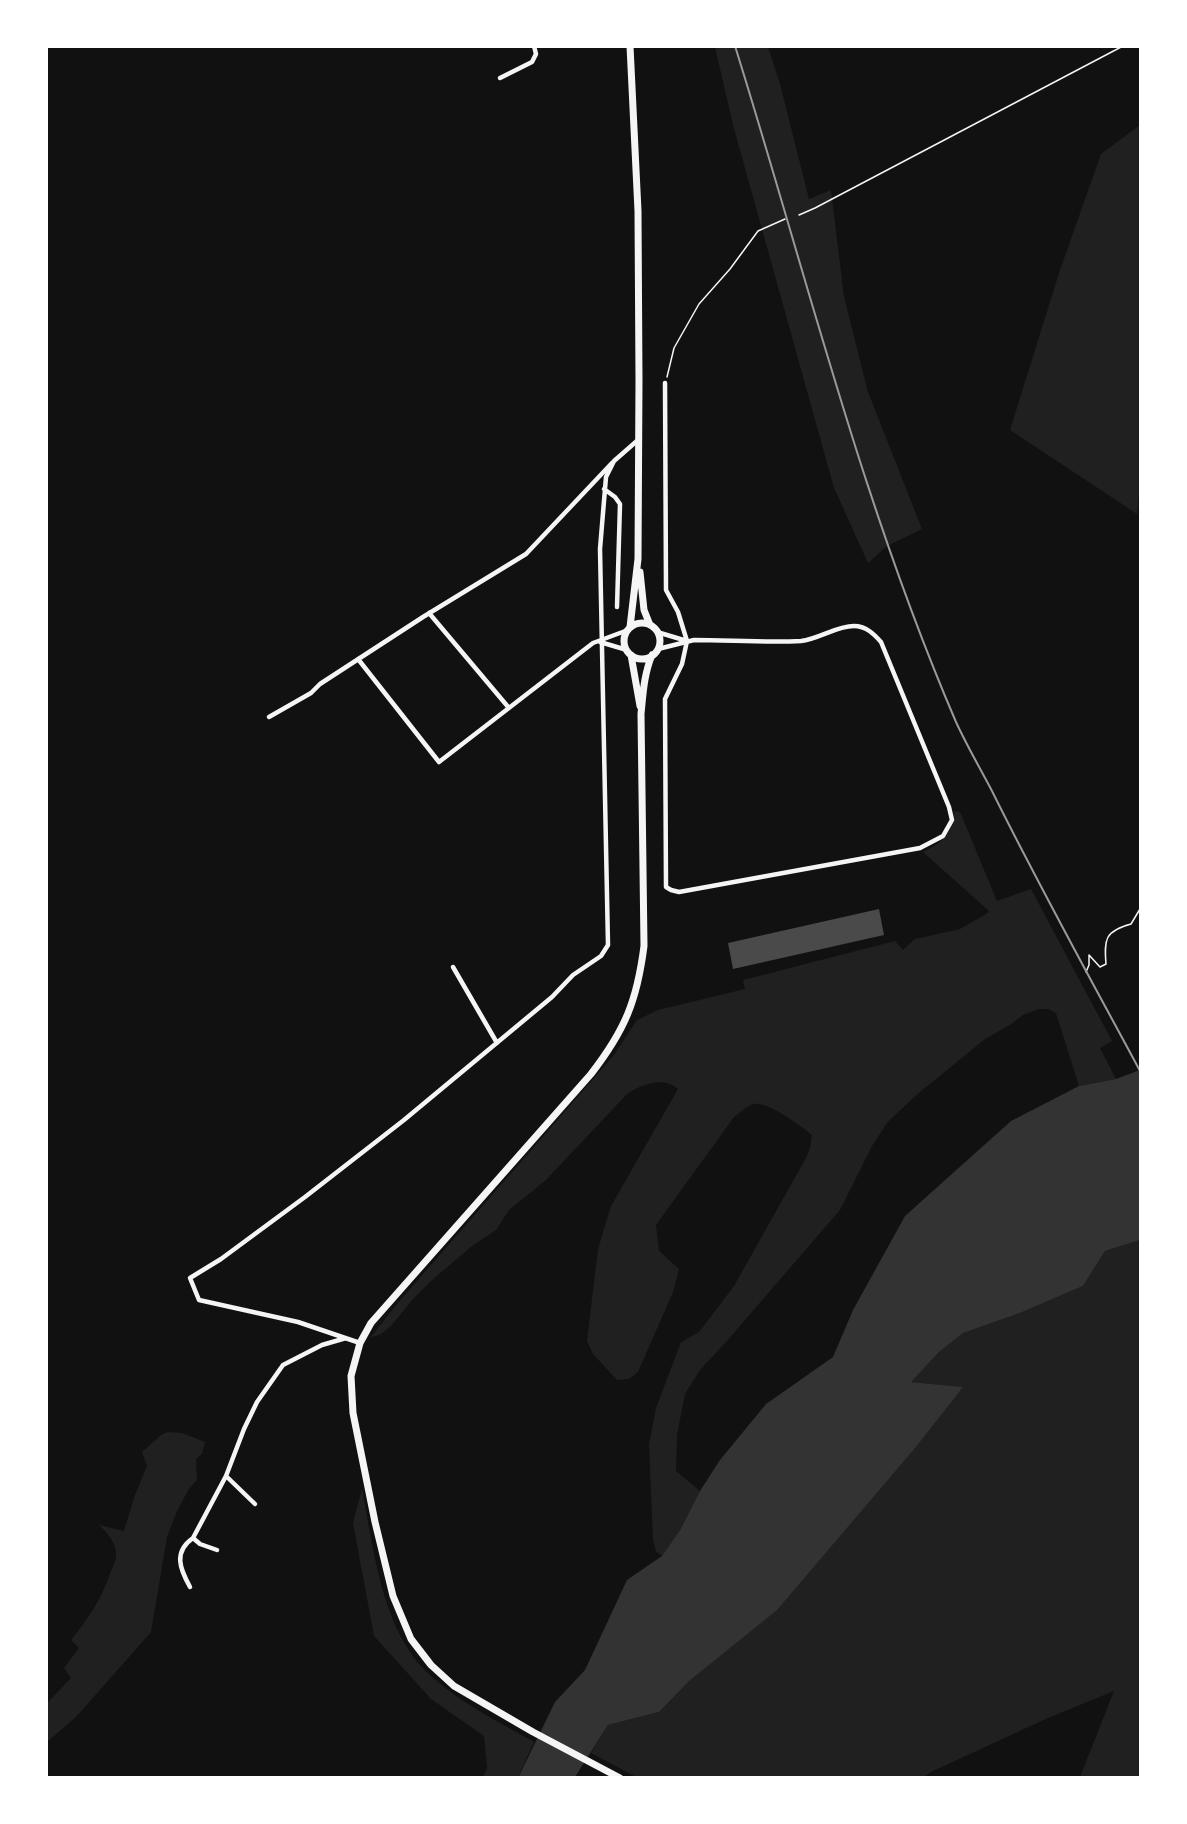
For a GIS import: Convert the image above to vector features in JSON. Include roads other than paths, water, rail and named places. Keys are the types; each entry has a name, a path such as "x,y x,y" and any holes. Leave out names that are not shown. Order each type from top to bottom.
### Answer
{"main road":[{"path":"620,1778 472,1697 441,1676 416,1645 401,1619 393,1596 375,1522 353,1413 351,1376 360,1343 371,1323 385,1305 611,1049 633,1005 640,977 644,946 641,714 648,665 660,641 644,610 638,559 638,212 630,46"},
{"path":"638,559 629,629 624,640 629,653 641,714"},
{"path":"629,629 640,623 650,625"},
{"path":"629,653 642,659 655,652"}],"street":[{"path":"500,78 532,62 536,54 534,46"},
{"path":"657,632 687,641 802,641 845,627 857,626 872,632 881,642 949,807 952,820 943,836 920,848 680,892 666,887 665,699 682,664 687,641 678,612 666,590 665,383"},
{"path":"269,717 311,693 320,684 429,613 526,554 614,461 638,440"},
{"path":"360,1343 283,1318 199,1300 190,1278 229,1253 305,1197 404,1120 552,997 573,975 606,952 608,945 600,642 600,549 604,489 606,477 614,461"},
{"path":"604,489 620,504 617,607"},
{"path":"429,613 509,708"},
{"path":"358,659 439,762 593,643 629,629"},
{"path":"655,652 687,641"},
{"path":"600,642 629,653"},
{"path":"453,967 497,1043"},
{"path":"190,1587 181,1571 181,1555 185,1544 193,1538 226,1476 257,1402 283,1365 322,1345 346,1338"},
{"path":"226,1476 255,1504"},
{"path":"193,1538 200,1544 217,1550"}],"railway":[{"path":"735,46 863,472 922,640 965,740 1140,1071"}]}
